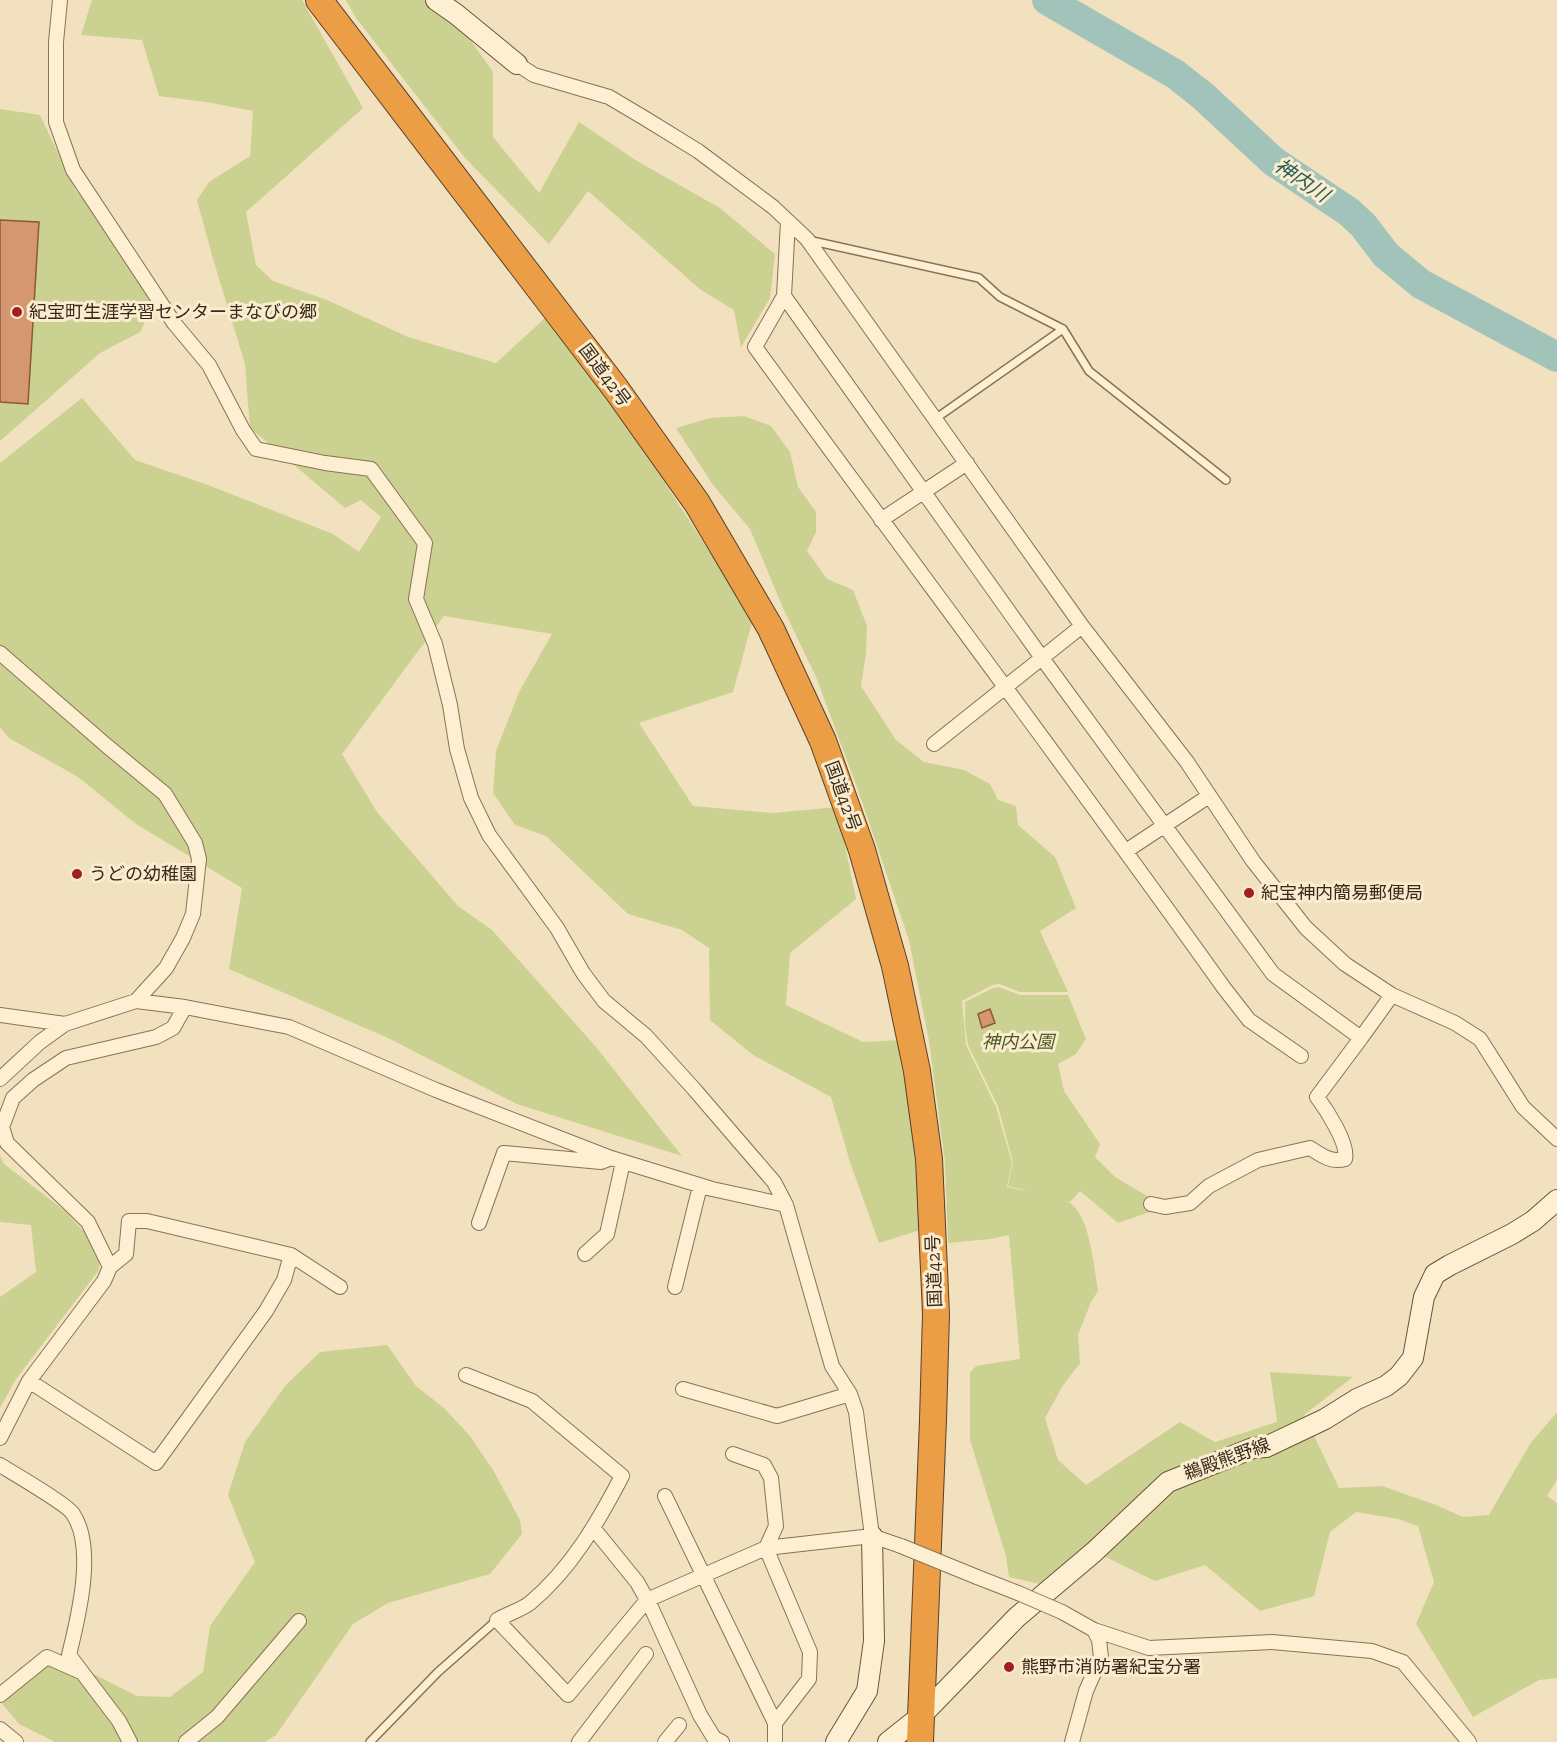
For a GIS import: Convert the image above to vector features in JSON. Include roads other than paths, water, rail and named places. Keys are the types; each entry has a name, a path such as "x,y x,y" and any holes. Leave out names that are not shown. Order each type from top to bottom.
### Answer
{"highway":[{"name":"国道42号","path":"319,0 616,389 697,503 771,628 823,741 862,850 895,966 915,1059 929,1159 936,1314 920,1742"}],"main road":[{"path":"436,0 517,64"},
{"name":"鵜殿熊野線","path":"888,1742 922,1715 1017,1617 1094,1552 1168,1482 1253,1448 1266,1447 1326,1419 1357,1399 1386,1386 1399,1376 1413,1358 1424,1297 1435,1274 1512,1234 1533,1221 1557,1200"},
{"path":"836,1742 867,1691 874,1641 872,1536"}],"street":[{"path":"60,0 56,42 57,122 73,170 174,323 209,365 243,430 256,449 325,463 371,469 425,543 416,599 435,644 450,705 457,749 471,798 489,835 557,928 583,973 604,1001 646,1036 774,1182 786,1205 832,1366 850,1394 856,1412 872,1536"},
{"path":"517,64 534,75 609,97 698,151 773,207 807,239 1082,626 1187,762 1253,861 1306,928 1345,964 1392,995 1455,1023 1480,1040 1523,1107 1557,1139"},
{"path":"788,221 784,296 755,346 1224,988 1250,1020 1301,1056"},
{"path":"784,296 1042,658 1272,974 1361,1038"},
{"path":"881,520 966,463"},
{"path":"934,744 1082,626"},
{"path":"0,653 165,794 195,843 199,859 193,914 166,968 136,1001"},
{"path":"1126,851 1209,796"},
{"path":"1151,1204 1165,1207 1190,1203 1209,1186 1258,1160 1310,1148 1326,1158 1338,1161 1345,1159 1346,1153 1336,1128 1317,1096 1392,995"},
{"path":"0,1079 40,1042 65,1024 136,1001 185,1007 289,1027 446,1094 617,1160 700,1186 786,1205"},
{"path":"110,1267 88,1222 7,1143 2,1127 13,1098 33,1080 66,1058 156,1037 173,1028 185,1007"},
{"path":"0,1015 65,1024"},
{"path":"479,1223 504,1153 601,1162 617,1160"},
{"path":"585,1254 608,1234 617,1160"},
{"path":"675,1287 700,1186"},
{"path":"0,1438 29,1380 104,1281 110,1267 126,1254 129,1221 147,1221 291,1255 340,1287"},
{"path":"29,1380 156,1463 266,1311 284,1280 291,1255"},
{"path":"466,1375 532,1401 622,1476 594,1529 564,1568 529,1604 496,1620 568,1695 648,1600 766,1548 872,1536 1018,1593 1062,1612 1094,1630 1149,1648 1272,1642 1338,1646 1372,1651 1403,1662 1469,1742"},
{"path":"683,1389 777,1416 850,1394"},
{"path":"733,1454 764,1465 771,1478 776,1526 766,1548 810,1652 809,1679 775,1723"},
{"path":"0,1465 73,1513 82,1539 83,1595 69,1655 119,1721 130,1742"},
{"path":"665,1496 775,1723 775,1742"},
{"path":"594,1529 637,1582 648,1600 700,1715 714,1738 722,1742"},
{"path":"186,1742 217,1717 299,1621"},
{"path":"1072,1742 1086,1691 1101,1657 1099,1640 1094,1630"},
{"path":"581,1741 645,1654"},
{"path":"0,1695 47,1657 83,1673"},
{"path":"665,1742 679,1725"},
{"path":"0,1729 16,1742"}],"lane":[{"path":"807,239 979,278 1000,297 1063,329 1089,371 1226,480"},
{"path":"935,419 1063,329"},
{"path":"370,1742 438,1672 496,1620"}],"waterway":[{"name":"神内川","path":"1047,0 1175,74 1203,96 1273,161 1349,212 1363,225 1386,255 1421,284 1557,357"}],"place":[{"name":"紀宝町生涯学習センターまなびの郷","path":"17,312"},
{"name":"うどの幼稚園","path":"77,874"},
{"name":"紀宝神内簡易郵便局","path":"1249,893"},
{"name":"熊野市消防署紀宝分署","path":"1009,1667"}],"park label":[{"name":"神内公園","path":"1018,1042"}]}
